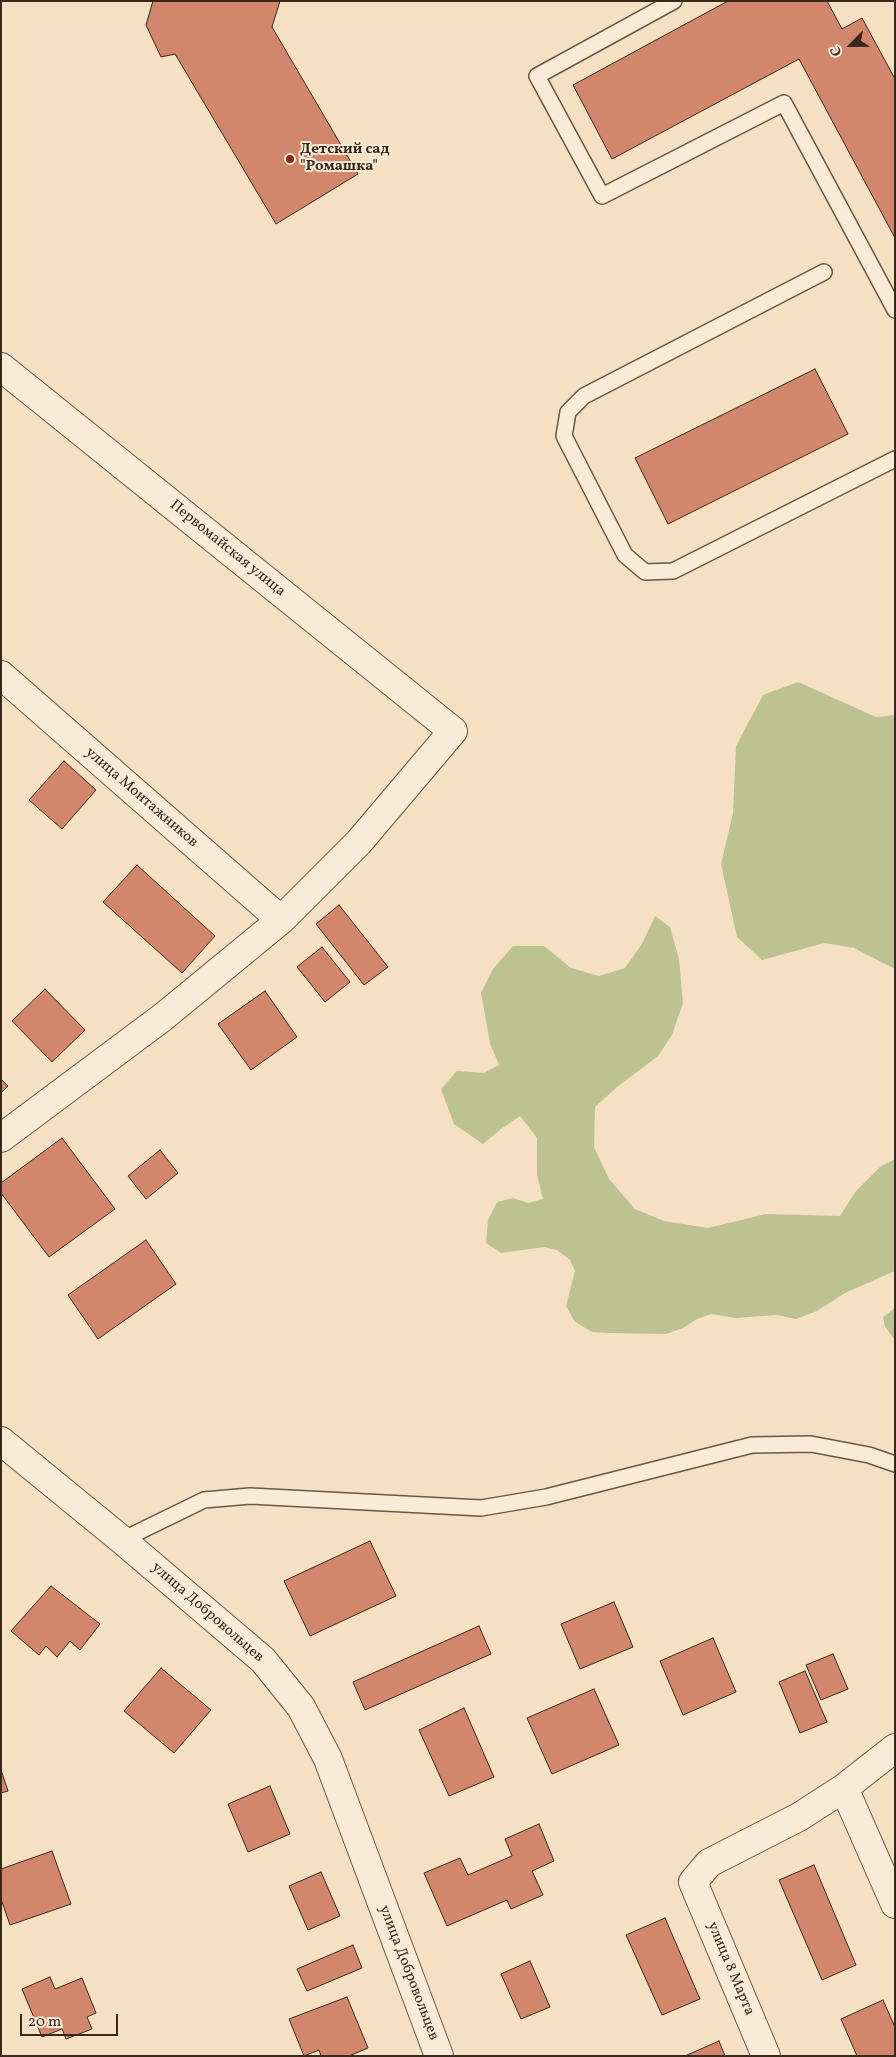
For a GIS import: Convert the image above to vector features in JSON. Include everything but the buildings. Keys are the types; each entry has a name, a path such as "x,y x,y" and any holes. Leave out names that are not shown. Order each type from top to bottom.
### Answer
{"street":[{"name":"Первомайская улица","path":"1,367 453,731 359,842 281,920"},
{"name":"улица Монтажников","path":"1,675 281,920"},
{"path":"1,1138 163,1017 281,920"},
{"name":"улица Добровольцев","path":"1,1441 122,1540 263,1660 301,1707 328,1759 439,2056"},
{"path":"895,1748 844,1788 895,1904"},
{"name":"улица 8 Марта","path":"766,2056 693,1882 709,1863 799,1817 844,1788"}],"lane":[{"path":"674,1 537,76 602,196 784,103 895,310"},
{"path":"824,272 584,396 568,412 564,436 625,555 645,572 673,571 895,459"},
{"path":"122,1540 204,1500 250,1496 481,1508 546,1497 752,1445 811,1444 869,1455 895,1464"}],"green space":[{"path":"798,682 876,717 895,715 895,969 854,948 825,943 762,960 737,937 721,864 733,813 736,746 763,695"},
{"path":"655,916 670,927 679,959 683,1003 672,1035 658,1056 617,1087 595,1107 594,1147 609,1179 635,1209 664,1221 708,1228 766,1214 840,1216 856,1191 880,1167 895,1159 895,1271 845,1293 817,1311 796,1319 777,1315 736,1318 711,1314 666,1334 592,1332 575,1322 566,1306 575,1271 570,1260 557,1250 544,1247 501,1253 486,1243 488,1220 497,1202 513,1198 528,1203 543,1199 537,1175 537,1138 520,1116 483,1144 454,1124 441,1089 457,1071 484,1073 499,1065 490,1043 481,993 493,969 513,946 544,946 571,968 599,976 625,968 642,944"},
{"path":"895,1308 895,1340 885,1327 883,1317"}],"place":[{"name":"Детский сад \"Ромашка\"","path":"290,159"}]}
